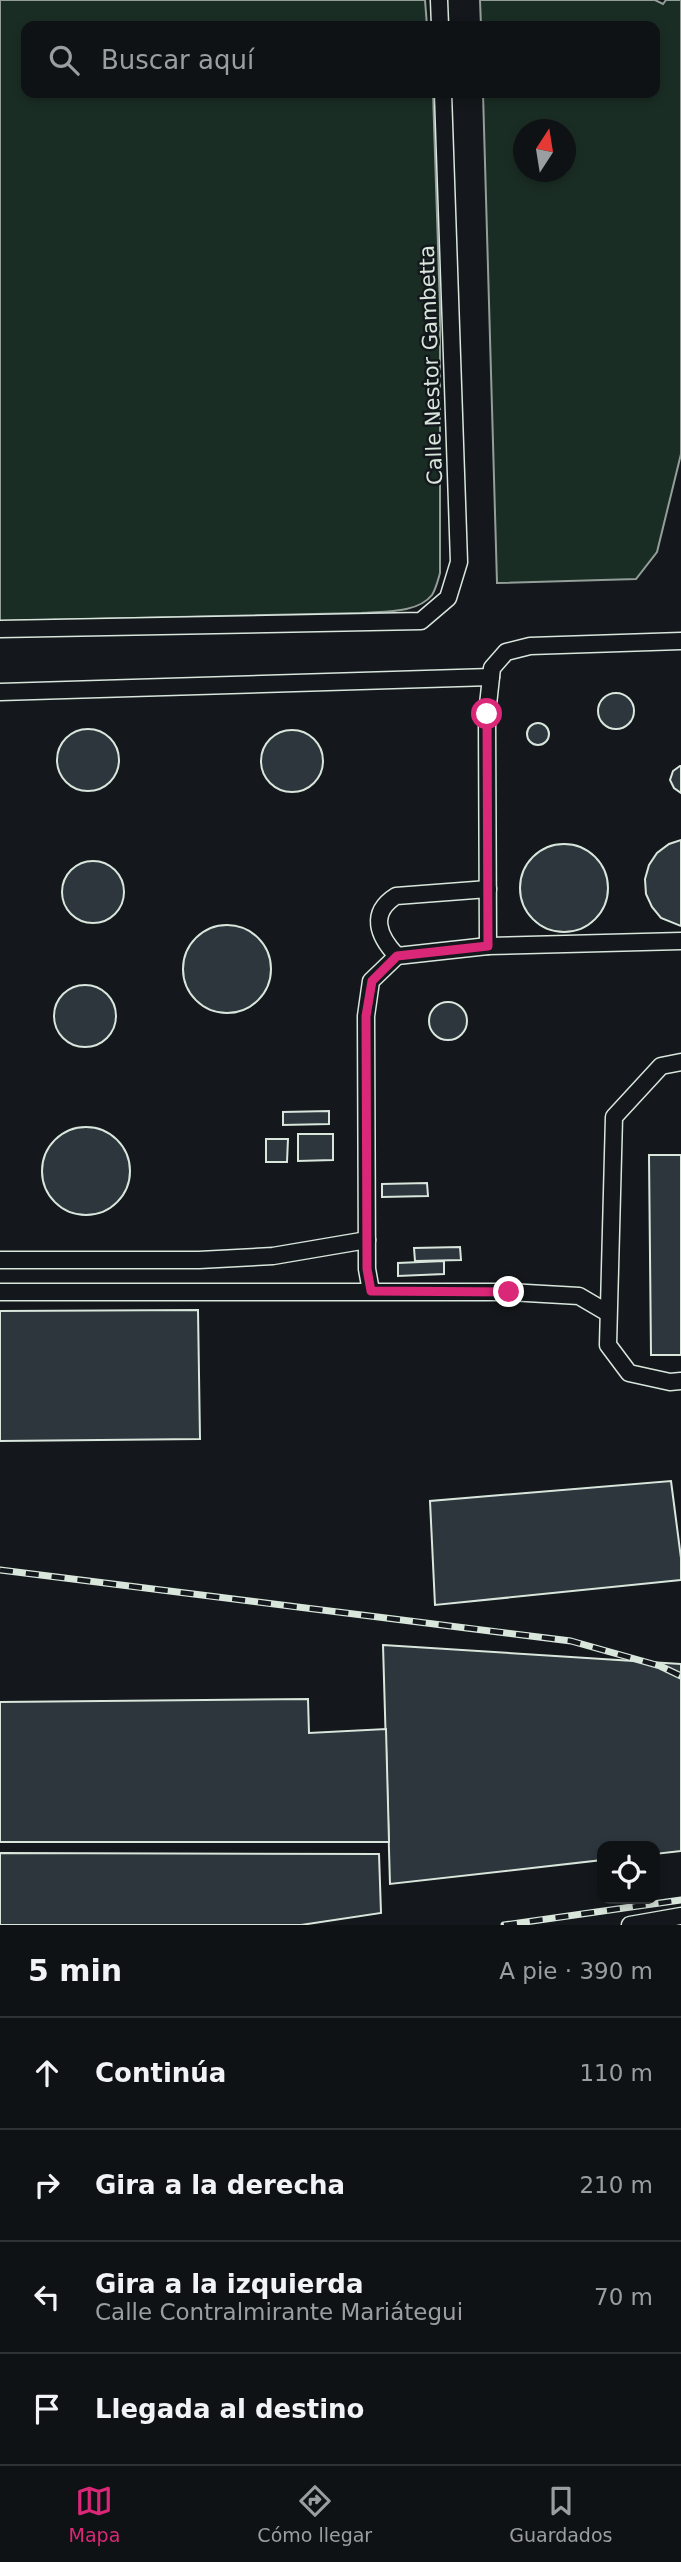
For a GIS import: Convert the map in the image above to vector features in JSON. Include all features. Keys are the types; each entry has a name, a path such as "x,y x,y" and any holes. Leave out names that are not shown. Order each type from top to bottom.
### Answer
{"street":[{"path":"439,0 440,21"},
{"name":"Calle Nestor Gambetta","path":"0,629 421,621 448,598 459,562 443,98"},
{"path":"488,946 487,714 492,668 506,652 530,646 681,641"},
{"path":"0,692 491,677"},
{"path":"397,956 384,942 379,931 379,916 385,903 396,896 488,889"},
{"path":"371,1291 367,1269 366,1016 372,981 397,956 488,946 681,941"},
{"path":"681,1062 661,1066 614,1116 608,1313 608,1345 629,1373 670,1382 681,1381"},
{"path":"0,1261 212,1260 273,1256 367,1240"},
{"path":"0,1292 496,1292 579,1296 608,1313"},
{"path":"630,1925 681,1916"}],"green space":[{"path":"0,0 425,0 427,21 21,21 21,98 433,98 440,307 440,573 432,595 418,606 408,609 361,613 0,621"},
{"path":"480,0 655,0 663,4 666,0 681,0 681,454 657,552 636,579 497,583 483,98 660,98 660,21 481,21"}],"building":[{"path":"616,693 629,698 634,711 629,724 616,729 603,724 598,711 603,698"},
{"path":"538,723 546,726 549,734 546,742 538,745 530,742 527,734 530,726"},
{"path":"82,729 94,729 110,738 117,748 117,772 110,782 94,791 82,791 71,786 62,777 57,766 57,754 62,743 71,734"},
{"path":"286,730 298,730 314,739 321,749 321,773 314,783 298,792 286,792 275,787 266,778 261,767 261,755 266,744 275,735"},
{"path":"680,766 681,793 674,788 670,780 673,771"},
{"path":"681,840 681,926 661,918 652,907 646,894 645,879 649,865 657,853 669,844"},
{"path":"564,844 581,847 595,857 605,871 608,888 605,905 595,919 581,929 564,932 547,929 533,919 523,905 520,888 523,871 533,857 547,847"},
{"path":"87,861 99,861 115,870 122,880 122,904 115,914 99,923 87,923 76,918 67,909 62,898 62,886 67,875 76,866"},
{"path":"227,925 244,928 258,938 268,952 271,969 268,986 258,1000 244,1010 227,1013 210,1010 196,1000 186,986 183,969 186,952 196,938 210,928"},
{"path":"79,985 91,985 107,994 114,1004 114,1028 107,1038 91,1047 79,1047 68,1042 59,1033 54,1022 54,1010 59,999 68,990"},
{"path":"448,1002 462,1007 467,1021 462,1035 448,1040 434,1035 429,1021 434,1007"},
{"path":"329,1111 329,1124 283,1125 283,1112"},
{"path":"86,1127 103,1130 117,1140 127,1154 130,1171 127,1188 117,1202 103,1212 86,1215 69,1212 55,1202 45,1188 42,1171 45,1154 55,1140 69,1130"},
{"path":"298,1134 333,1134 333,1160 298,1161"},
{"path":"266,1139 288,1139 287,1162 266,1162"},
{"path":"649,1155 681,1155 681,1355 651,1355"},
{"path":"427,1183 428,1196 382,1197 382,1184"},
{"path":"460,1247 461,1260 415,1261 414,1248"},
{"path":"444,1261 444,1274 398,1276 398,1263"},
{"path":"198,1310 200,1439 0,1441 0,1311"},
{"path":"671,1481 681,1558 681,1580 435,1605 430,1501"},
{"path":"383,1645 681,1664 681,1851 660,1853 660,1841 597,1841 597,1861 390,1884"},
{"path":"308,1699 309,1733 386,1729 389,1842 0,1842 0,1702"},
{"path":"0,1853 379,1854 381,1913 301,1925 0,1925"}],"railway":[{"path":"0,1570 571,1641 660,1666 681,1676"},
{"path":"504,1925 681,1900"}],"route":[{"path":"487,714 488,946 397,956 372,981 366,1016 367,1269 371,1291 509,1292"}]}
